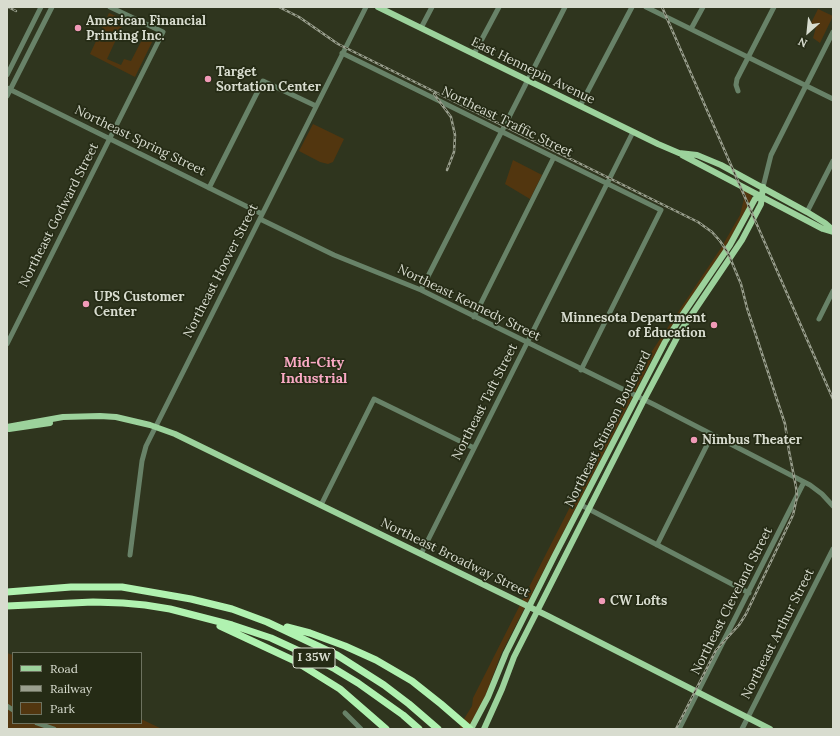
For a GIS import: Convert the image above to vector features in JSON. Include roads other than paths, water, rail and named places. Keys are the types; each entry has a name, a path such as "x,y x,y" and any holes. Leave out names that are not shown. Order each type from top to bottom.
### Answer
{"highway":[{"name":"I 35W","path":"7,592 97,586 146,590 211,603 268,622 324,648 363,670 409,704 438,729"},
{"path":"7,588 38,589"},
{"path":"7,611 93,602"},
{"name":"I 35W","path":"7,606 93,602 145,605 194,615 252,631 310,656 358,683 403,715 419,729"},
{"path":"194,615 295,661 340,689 386,729"},
{"path":"268,622 310,633 345,646 376,660 412,681 471,729"}],"main road":[{"name":"East Hennepin Avenue","path":"378,7 663,147 679,153 823,229 833,231"},
{"name":"East Hennepin Avenue","path":"679,153 697,155 709,160 807,212 825,223 833,231"},
{"path":"761,196 762,187"},
{"name":"Northeast Stinson Boulevard","path":"471,729 488,697 506,654 581,505 671,332 730,245 755,199 761,196 761,204 742,240 680,332 644,400 514,657 484,729"},
{"name":"Northeast Broadway Street","path":"7,427 72,416 110,416 156,427 182,437 537,610 770,729"}],"street":[{"path":"7,74 41,7"},
{"path":"7,96 9,89 52,7"},
{"name":"Northeast Godward Street","path":"7,344 163,32 110,7"},
{"name":"Northeast Hoover Street","path":"130,555 142,461 146,446 366,7"},
{"path":"421,28 432,7"},
{"path":"474,54 499,7"},
{"path":"421,290 565,7"},
{"path":"580,106 632,7"},
{"path":"646,7 833,100"},
{"path":"691,29 703,7"},
{"path":"738,91 736,85 737,79 774,7"},
{"path":"762,187 771,155 833,32"},
{"name":"Northeast Traffic Street","path":"342,53 661,210 581,370"},
{"path":"209,188 264,81 316,106"},
{"name":"Northeast Spring Street","path":"9,89 209,188 261,216"},
{"name":"Northeast Taft Street","path":"421,554 633,132"},
{"path":"474,317 554,157"},
{"path":"807,212 833,161"},
{"name":"Northeast Kennedy Street","path":"261,216 334,255 421,290 644,400 804,482 816,489 833,506"},
{"path":"819,319 833,291"},
{"path":"321,505 374,399 474,448"},
{"path":"657,545 712,435"},
{"name":"Northeast Cleveland Street","path":"679,729 804,482"},
{"path":"581,505 749,593"},
{"name":"Northeast Arthur Street","path":"742,729 833,549"},
{"path":"345,713 361,729"},
{"path":"40,724 54,729"}],"railway":[{"path":"8,7 16,11"},
{"path":"279,7 299,17 338,44 698,222 712,232 728,253 741,284 747,308 785,424 797,497 793,515 746,614 739,625 716,650 676,729"},
{"path":"662,7 833,399"},
{"path":"434,94 451,117 455,135 454,152 447,170"}],"place":[{"name":"American Financial Printing Inc.","path":"78,28"},
{"name":"Target Sortation Center","path":"208,79"},
{"name":"UPS Customer Center","path":"86,304"},
{"name":"Minnesota Department of Education","path":"714,325"},
{"name":"Nimbus Theater","path":"694,440"},
{"name":"CW Lofts","path":"602,601"}],"district":[{"name":"Mid-City Industrial","path":"314,372"}]}
